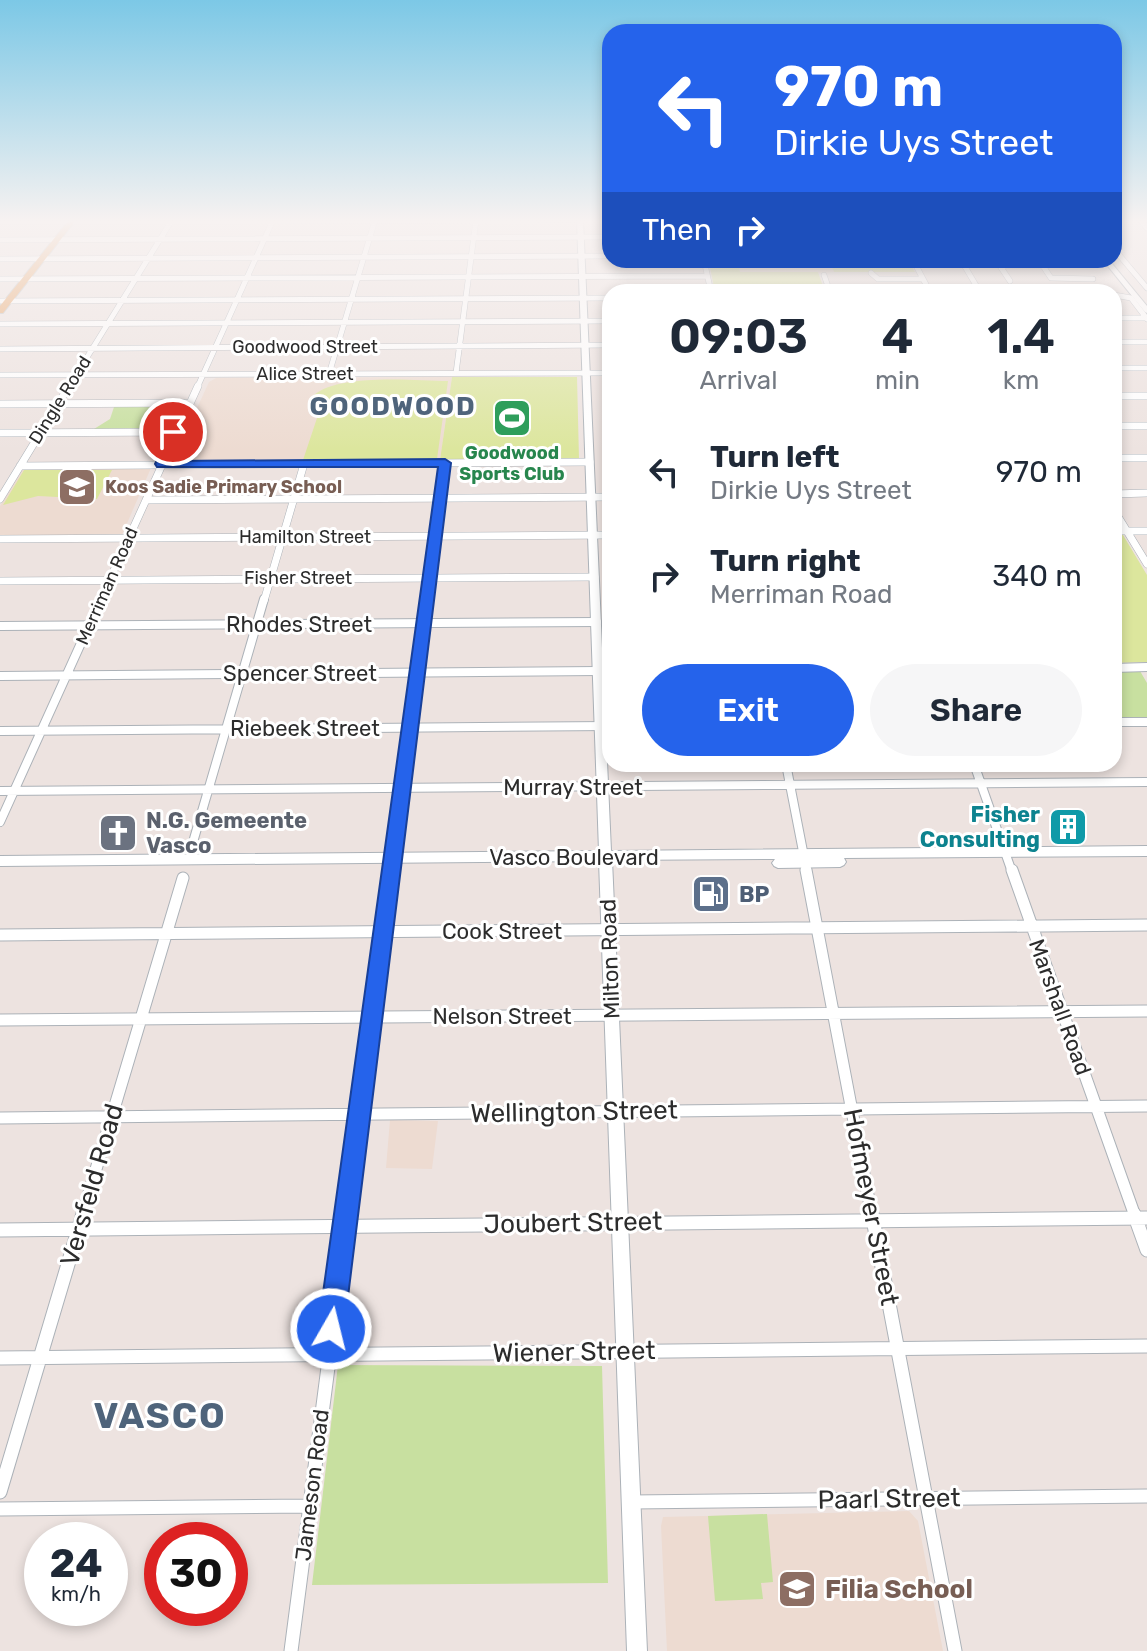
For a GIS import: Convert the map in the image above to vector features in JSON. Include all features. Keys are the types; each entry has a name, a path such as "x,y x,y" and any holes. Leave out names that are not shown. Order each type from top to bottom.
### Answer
{"main road":[{"path":"0,311 2,302"}],"street":[{"name":"Dingle Road","path":"0,499 124,297"},
{"name":"Merriman Road","path":"0,822 238,297"},
{"path":"1128,297 1146,319"},
{"name":"Milton Road","path":"583,298 602,695"},
{"path":"2,302 602,298"},
{"path":"329,374 351,299"},
{"path":"456,373 466,299"},
{"path":"1122,318 1146,319"},
{"path":"0,324 602,321"},
{"path":"1122,342 1147,342"},
{"name":"Goodwood Street","path":"0,349 602,345"},
{"path":"1122,368 1147,368"},
{"name":"Alice Street","path":"0,375 602,373"},
{"path":"1122,396 1147,396"},
{"path":"0,404 190,403"},
{"path":"1122,426 1147,426"},
{"path":"0,433 177,432"},
{"path":"1122,458 1147,458"},
{"path":"20,466 590,462"},
{"name":"Jameson Road","path":"291,1651 445,463"},
{"path":"191,849 304,464"},
{"path":"1122,494 1147,493"},
{"path":"146,500 602,497"},
{"path":"1122,523 1147,564"},
{"path":"1122,531 1147,531"},
{"name":"Hamilton Street","path":"0,539 602,535"},
{"name":"Fisher Street","path":"0,581 595,577"},
{"name":"Rhodes Street","path":"0,626 597,622"},
{"path":"1122,668 1147,667"},
{"name":"Spencer Street","path":"0,676 599,671"},
{"path":"1122,722 1147,722"},
{"name":"Riebeek Street","path":"0,731 602,726"},
{"name":"Milton Road","path":"604,772 637,1651"},
{"name":"Hofmeyer Street","path":"788,772 955,1651"},
{"name":"Marshall Road","path":"977,772 1061,1012 1141,1218 1147,1250"},
{"name":"Murray Street","path":"0,791 1147,782"},
{"name":"Vasco Boulevard","path":"1007,857 1147,851"},
{"name":"Vasco Boulevard","path":"0,869 607,860 1147,859"},
{"name":"Vasco Boulevard","path":"0,861 394,862"},
{"name":"Versfeld Road","path":"0,1492 183,878"},
{"name":"Cook Street","path":"0,935 1147,925"},
{"name":"Nelson Street","path":"0,1020 1147,1011"},
{"name":"Wellington Street","path":"0,1118 1147,1106"},
{"name":"Joubert Street","path":"0,1230 1141,1218"},
{"name":"Wiener Street","path":"0,1358 1147,1346"},
{"name":"Paarl Street","path":"632,1502 1147,1496"},
{"path":"0,1509 309,1506"}],"shaded area":[{"path":"452,377 440,460 173,460 209,382 216,378"},
{"name":"Koos Sadie Primary School","path":"23,468 151,468 122,535 0,536 0,506"},
{"path":"390,1120 438,1121 432,1169 386,1168"},
{"name":"Filia School","path":"909,1511 918,1521 943,1651 667,1651 663,1517"}],"green space":[{"name":"Goodwood Sports Club","path":"452,377 577,377 579,459 440,460"},
{"path":"354,381 448,381 437,459 303,460 318,415 310,399 321,390"},
{"path":"114,407 183,407 173,428 94,429 110,419"},
{"path":"24,470 112,470 97,499 38,496 3,505"},
{"path":"1122,535 1147,575 1147,662 1122,663"},
{"path":"1122,670 1140,671 1147,683 1147,718 1122,718"},
{"path":"338,1365 602,1366 608,1583 312,1585"},
{"path":"767,1514 773,1582 761,1583 763,1599 715,1601 708,1516"}],"place":[{"name":"Goodwood Sports Club","path":"512,418"},
{"name":"Koos Sadie Primary School","path":"77,487"},
{"name":"Fisher Consulting","path":"1068,827"},
{"name":"N.G. Gemeente Vasco","path":"118,833"},
{"name":"BP","path":"711,894"},
{"name":"Filia School","path":"797,1589"}],"district":[{"name":"GOODWOOD","path":"393,406"},
{"name":"VASCO","path":"160,1415"}],"route":[{"path":"173,432 177,432 162,464 445,463 331,1329"}]}
